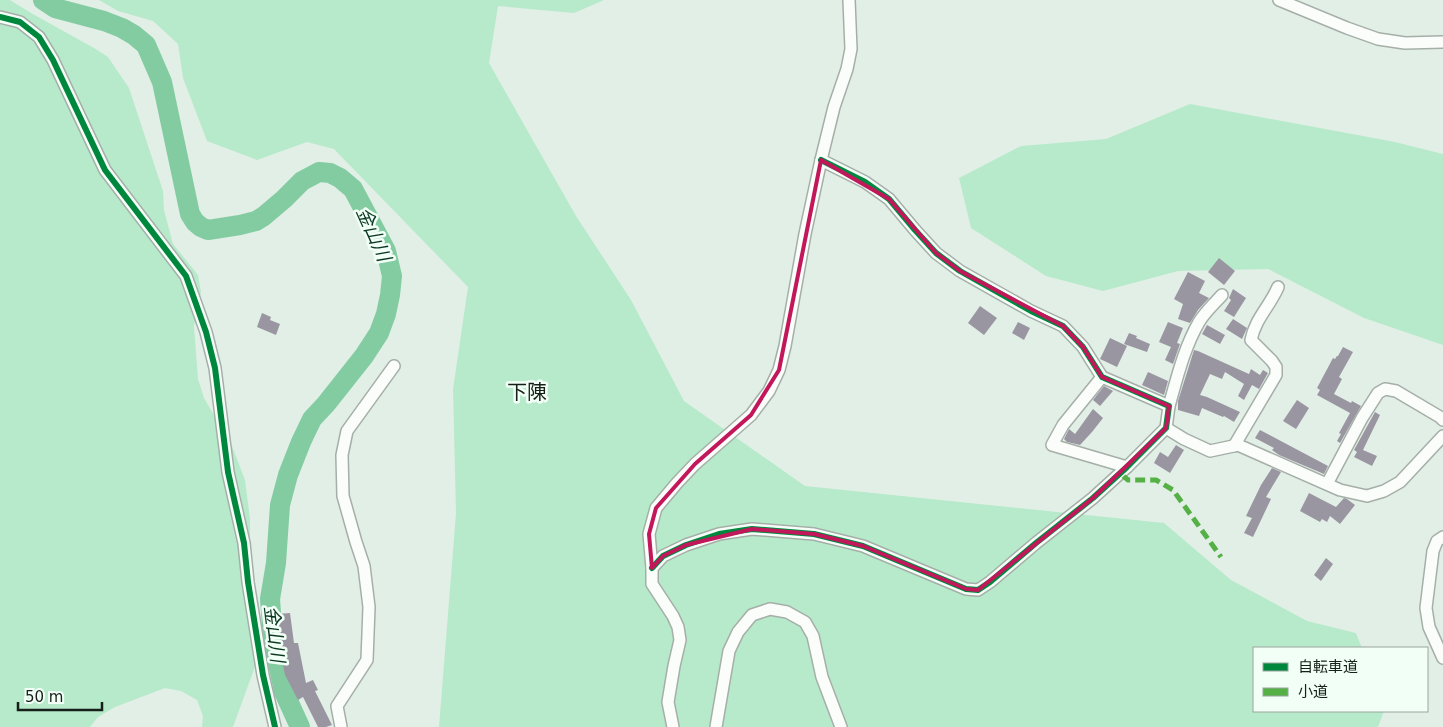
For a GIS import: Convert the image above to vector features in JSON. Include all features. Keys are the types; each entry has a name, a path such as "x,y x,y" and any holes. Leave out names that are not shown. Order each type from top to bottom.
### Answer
{"street":[{"path":"673,727 668,702 680,640 678,627 673,616 652,584 649,534 656,508 676,483 695,464 751,415 769,391 779,370 820,160 834,107 847,69 851,49 849,0"},
{"path":"1280,0 1378,39 1405,43 1443,42"},
{"path":"0,17 20,22 39,37 53,60 105,170 186,276 206,332 215,368 228,472 244,543 262,675 275,727"},
{"path":"820,160 865,182 889,199 936,253 960,271 1031,311 1063,326 1083,347 1102,377 1169,406"},
{"path":"1234,446 1276,375 1276,367 1272,361 1251,340 1253,330 1275,296 1278,287"},
{"path":"652,568 662,556 686,544 719,534 752,529 814,534 863,546 966,589 978,590 1093,498 1166,428 1169,406 1182,360 1192,336 1200,321 1222,295"},
{"path":"341,727 337,706 367,660 369,606 364,566 343,496 342,454 347,431 394,366"},
{"path":"1102,377 1063,425 1052,445 1127,467"},
{"path":"1327,484 1362,418 1378,393 1385,389 1396,391 1443,420"},
{"path":"1166,428 1210,451 1238,445 1340,490 1367,496 1384,492 1400,482 1443,436"},
{"path":"1443,536 1437,541 1433,551 1426,608 1429,627 1443,658"},
{"path":"716,727 732,645 738,632 752,615 770,609 787,612 805,622 813,636 822,677 841,727"}],"highlighted area":[{"path":"821,160 889,199 936,253 960,271 1063,326 1083,347 1102,377 1169,406 1166,428 1093,498 978,590 966,589 863,546 814,534 752,529 686,545 663,556 652,568 649,534 656,508 695,464 751,415 779,370"}],"green space":[{"path":"0,0 10,0 108,57 129,88 163,191 164,210 173,244 198,275 201,292 194,327 198,379 204,398 232,446 245,480 250,519 250,555 264,642 233,727 202,727 203,716 197,700 181,691 165,688 115,707 98,717 90,727 0,727"},
{"path":"99,0 604,0 574,13 498,6 489,63 576,216 631,300 684,401 805,486 1164,523 1231,580 1307,621 1356,633 1362,647 1253,647 1253,712 1384,712 1378,727 439,727 456,513 453,389 468,287 334,149 307,142 257,160 207,141 183,78 178,44 153,21 118,11"},
{"path":"1190,104 1395,142 1443,154 1443,345 1364,318 1268,269 1178,271 1103,291 1046,276 971,228 959,178 1021,146 1106,139"}],"building":[{"path":"1219,258 1235,271 1224,285 1208,272"},
{"path":"1188,272 1205,281 1199,293 1209,298 1190,323 1178,319 1183,304 1174,299"},
{"path":"1233,289 1246,298 1234,317 1224,311 1231,300 1229,298"},
{"path":"980,306 997,318 984,335 968,323"},
{"path":"262,313 271,317 270,320 280,324 276,335 257,327"},
{"path":"1233,319 1247,328 1242,339 1226,329"},
{"path":"1018,322 1030,328 1024,340 1012,333"},
{"path":"1168,322 1183,328 1177,343 1180,344 1173,364 1165,360 1171,347 1159,342"},
{"path":"1207,325 1225,335 1220,344 1202,334"},
{"path":"1129,333 1150,344 1147,352 1124,344"},
{"path":"1110,338 1127,346 1117,367 1100,359"},
{"path":"1343,347 1353,352 1339,377 1342,379 1334,394 1361,406 1340,443 1337,441 1341,434 1339,433 1350,413 1317,395 1320,390 1317,388 1333,358 1335,359 1338,356"},
{"path":"1194,350 1249,374 1251,369 1260,375 1263,370 1268,373 1259,389 1252,385 1244,400 1238,396 1244,384 1225,372 1222,379 1210,374 1200,395 1240,412 1234,422 1202,408 1199,416 1178,410 1178,401"},
{"path":"1148,372 1168,381 1164,395 1142,385"},
{"path":"1104,386 1113,391 1100,406 1093,400"},
{"path":"1297,400 1309,408 1296,429 1283,421"},
{"path":"1093,409 1103,418 1092,432 1080,445 1067,442 1064,439 1069,429 1075,434"},
{"path":"1375,412 1380,415 1363,450 1377,456 1372,466 1354,457 1357,452 1354,450"},
{"path":"1260,430 1328,466 1324,474 1279,455 1272,450 1274,448 1255,438"},
{"path":"1176,445 1184,450 1170,473 1154,463 1160,452 1168,457"},
{"path":"1272,468 1281,472 1266,497 1271,499 1253,537 1244,533 1252,518 1246,516 1261,485"},
{"path":"1309,493 1336,507 1344,498 1355,505 1340,524 1330,516 1327,522 1322,519 1320,522 1300,511"},
{"path":"1326,558 1333,564 1321,581 1314,575"},
{"path":"290,613 294,643 298,643 306,683 313,680 318,690 315,691 332,725 318,727 303,697 298,700 285,675 279,646 281,646 277,614"}],"waterway":[{"name":"金山川","path":"43,0 55,8 104,21 122,28 146,45 162,82 190,214 201,227 208,230 256,221 284,199 302,181 319,172 330,173 340,178 353,189 386,251 392,276 386,314 379,333 364,356 312,419 288,475 280,505 276,563 270,599 273,639 284,692 300,727"}],"marked path":[{"path":"1122,475 1128,480 1156,480 1173,490 1221,557"}],"cycle path":[{"path":"0,17 20,22 39,37 53,60 105,170 186,276 206,332 215,368 228,472 244,543 248,582 263,675 275,727"},
{"path":"652,568 663,556 686,545 719,534 752,529 814,534 863,546 966,589 978,590 1093,498 1166,428 1169,406 1102,377 1083,347 1063,326 1031,311 960,271 936,253 889,199 865,182 821,160"}],"district":[{"name":"下陳","path":"527,392"}]}
